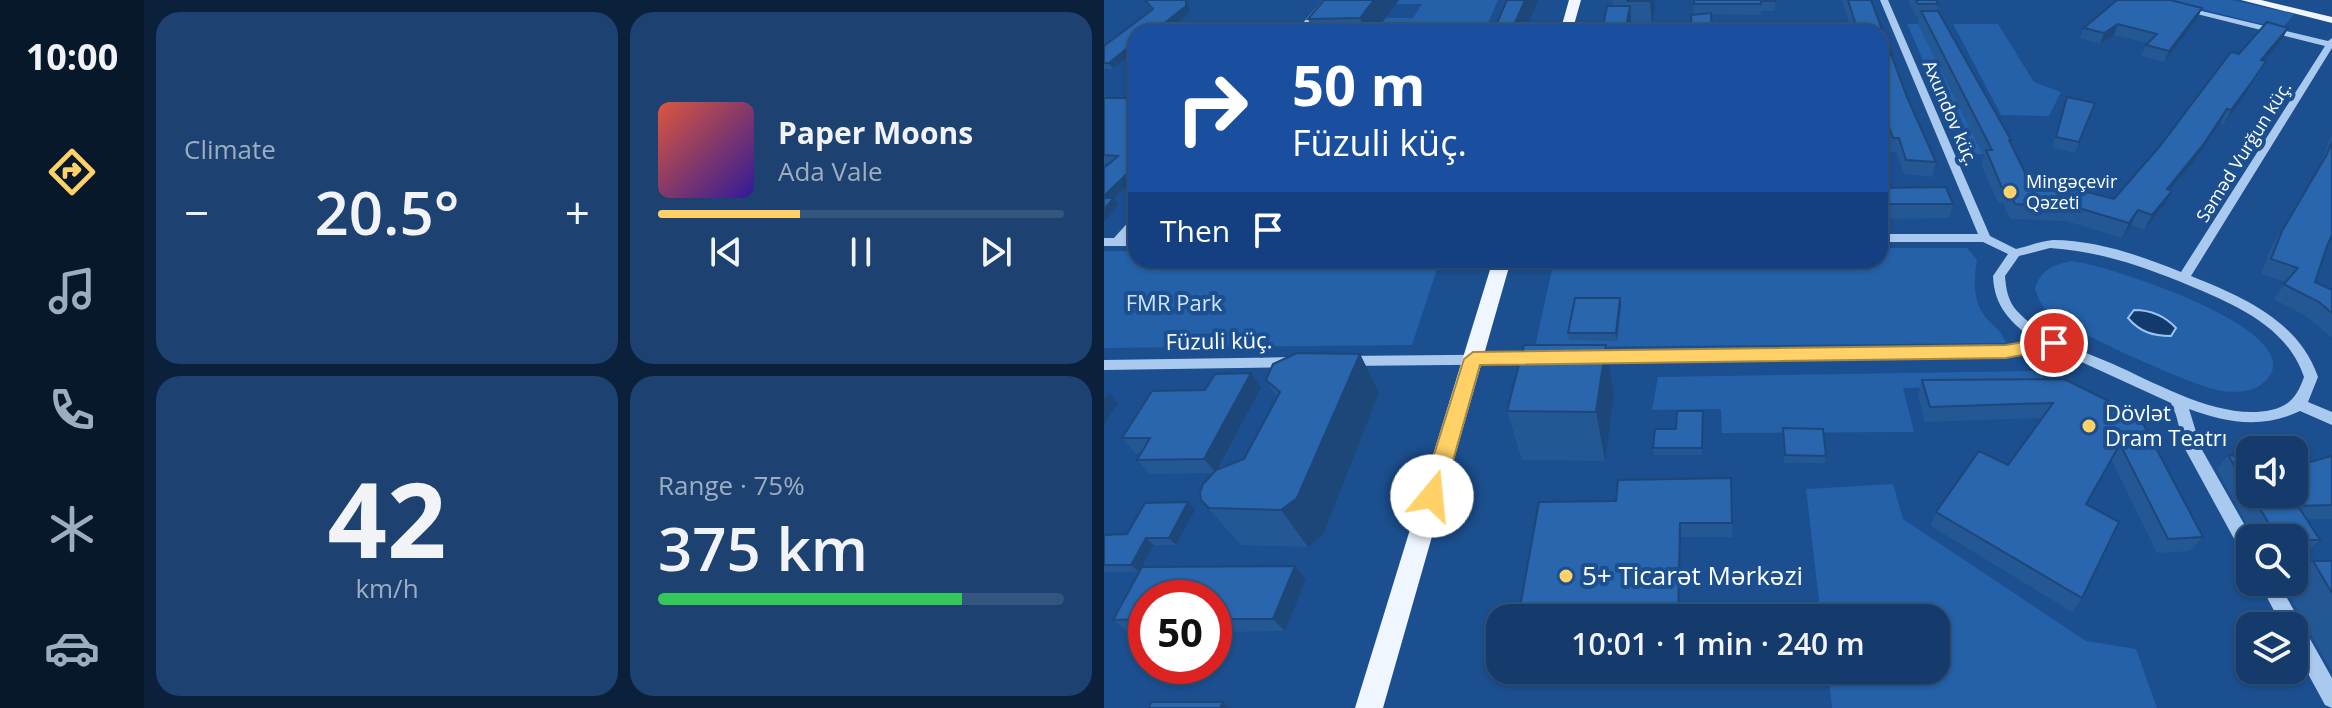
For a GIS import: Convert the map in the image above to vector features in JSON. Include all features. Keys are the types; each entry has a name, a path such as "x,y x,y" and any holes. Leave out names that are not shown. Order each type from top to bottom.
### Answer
{"main road":[{"path":"1568,24 1575,0"},
{"path":"2247,0 2332,20"},
{"path":"2276,0 2332,13"},
{"path":"1369,708 1500,268"}],"street":[{"path":"1306,24 1327,0"},
{"name":"Axundov küç.","path":"1884,0 1985,238"},
{"path":"2145,0 2331,44"},
{"name":"Səməd Vurğun küç.","path":"2183,279 2331,44"},
{"path":"1110,242 1128,227"},
{"path":"1888,238 1985,238 2015,253"},
{"path":"2036,245 2083,246 2120,255 2183,279 2252,310 2291,340 2306,362 2311,377 2299,404 2287,411 2259,417 2221,412 2177,400 2054,343 2023,324 2005,304 1999,276 2015,253 2036,245"},
{"path":"1584,359 2006,351 2054,343"},
{"name":"Füzuli küç.","path":"1104,365 1552,359"},
{"path":"2177,400 2193,449 2236,526"},
{"path":"2299,404 2332,419"},
{"path":"2308,655 2332,698"}],"green space":[{"path":"1349,0 1498,0 1488,24 1329,24 1333,18 1413,18 1422,4 1346,4"},
{"path":"2164,0 2232,0 2294,14 2282,29"},
{"path":"1907,24 1918,24 1983,154 1965,155"},
{"path":"1953,24 1998,24 2034,82 2061,92 2049,116 2001,115"},
{"path":"1888,248 1967,248 1977,260 1975,287 1979,306 2006,343 1535,347 1552,268 1888,268"},
{"name":"FMR Park","path":"1104,251 1128,251 1128,268 1437,268 1412,345 1104,348"},
{"path":"2071,261 2161,287 2237,323 2263,343 2273,363 2263,383 2238,392 2208,387 2131,356 2058,319 2044,308 2035,289 2048,269"},
{"path":"2040,371 2046,385 1903,388 1914,432 1722,433 1721,409 1652,410 1658,377"},
{"path":"1893,484 1903,519 2086,641 2136,649 2157,708 1832,708 1829,684 1950,684 1950,604 1819,604 1806,489"}],"shaded area":[{"path":"2134,310 2157,314 2176,328 2171,336 2147,332 2128,318"}],"building":[{"path":"1145,0 1186,0 1186,6 1163,24 1133,24 1153,9"},
{"path":"1324,0 1374,0 1360,18 1308,19"},
{"path":"1507,0 1525,0 1514,24 1496,24"},
{"path":"1694,0 1775,1 1761,1 1761,4 1694,4"},
{"path":"1848,0 1871,0 1880,24 1856,24"},
{"path":"1916,0 1936,0 1938,4 1918,4"},
{"path":"2117,0 2170,0 2202,8 2169,51 2146,45 2157,34 2118,24 2104,33 2084,28"},
{"path":"1607,6 1630,6 1627,24 1604,24"},
{"path":"1921,11 1938,11 2011,140 2031,185 2079,190 2114,199 2160,146 2231,52 2239,54 2267,22 2288,28 2261,60 2266,61 2231,110 2227,109 2167,189 2172,191 2152,215 2138,210 2129,223 2072,206 2015,204 2008,188 2002,188 1986,150 1992,150"},
{"path":"1711,13 1712,24 1692,24 1691,15"},
{"path":"1128,28 1128,48 1109,63 1104,63 1104,46"},
{"path":"1888,46 1936,162 1906,160 1899,138 1893,138 1888,124"},
{"path":"2067,97 2095,103 2079,142 2056,137"},
{"path":"1104,98 1128,98 1128,173 1104,196 1104,168 1118,156 1104,155"},
{"path":"2332,142 2332,235 2315,282 2332,290 2332,313 2319,302 2284,284 2298,268 2271,259 2282,231"},
{"path":"1946,187 1953,204 1888,204 1888,188"},
{"path":"1104,198 1114,198 1104,209"},
{"path":"1575,298 1620,298 1616,333 1568,333"},
{"path":"1524,345 1606,345 1596,412 1507,411"},
{"path":"1297,353 1360,354 1297,498 1281,510 1209,508 1201,500 1203,484 1216,470 1244,459 1280,392 1266,380 1273,364"},
{"path":"1251,373 1204,459 1137,460 1150,438 1122,438 1152,391 1205,390 1215,374"},
{"path":"2064,379 2139,416 2203,537 2168,539 2120,444 2086,504 2119,522 2082,598 1936,512 1979,451 2008,465 2053,403 1930,407 1922,380"},
{"path":"1677,411 1703,411 1702,448 1653,448 1655,429 1676,429"},
{"path":"1783,428 1823,429 1826,456 1785,455"},
{"path":"2228,455 2236,456 2236,468"},
{"path":"2332,456 2332,505 2308,506 2310,462"},
{"path":"1731,478 1732,523 1680,523 1678,604 1521,604 1539,502 1616,501 1618,480"},
{"path":"1188,502 1169,538 1146,538 1131,565 1104,565 1104,535 1127,534 1145,503"},
{"path":"2260,508 2299,508 2320,540 2308,540 2308,524 2268,522"},
{"path":"2313,561 2332,561 2332,593"},
{"path":"1295,566 1273,619 1232,619 1232,580 1135,580 1142,567"},
{"path":"1128,593 1128,620 1113,620"},
{"path":"1151,702 1223,702 1220,708 1149,708"}],"place":[{"name":"Mingəçevir Qəzeti","path":"2010,192"},
{"name":"Dövlət Dram Teatrı","path":"2089,426"},
{"name":"5+ Ticarət Mərkəzi","path":"1566,576"}],"route":[{"path":"1432,496 1473,359 1647,359 2006,351 2054,343"}]}
